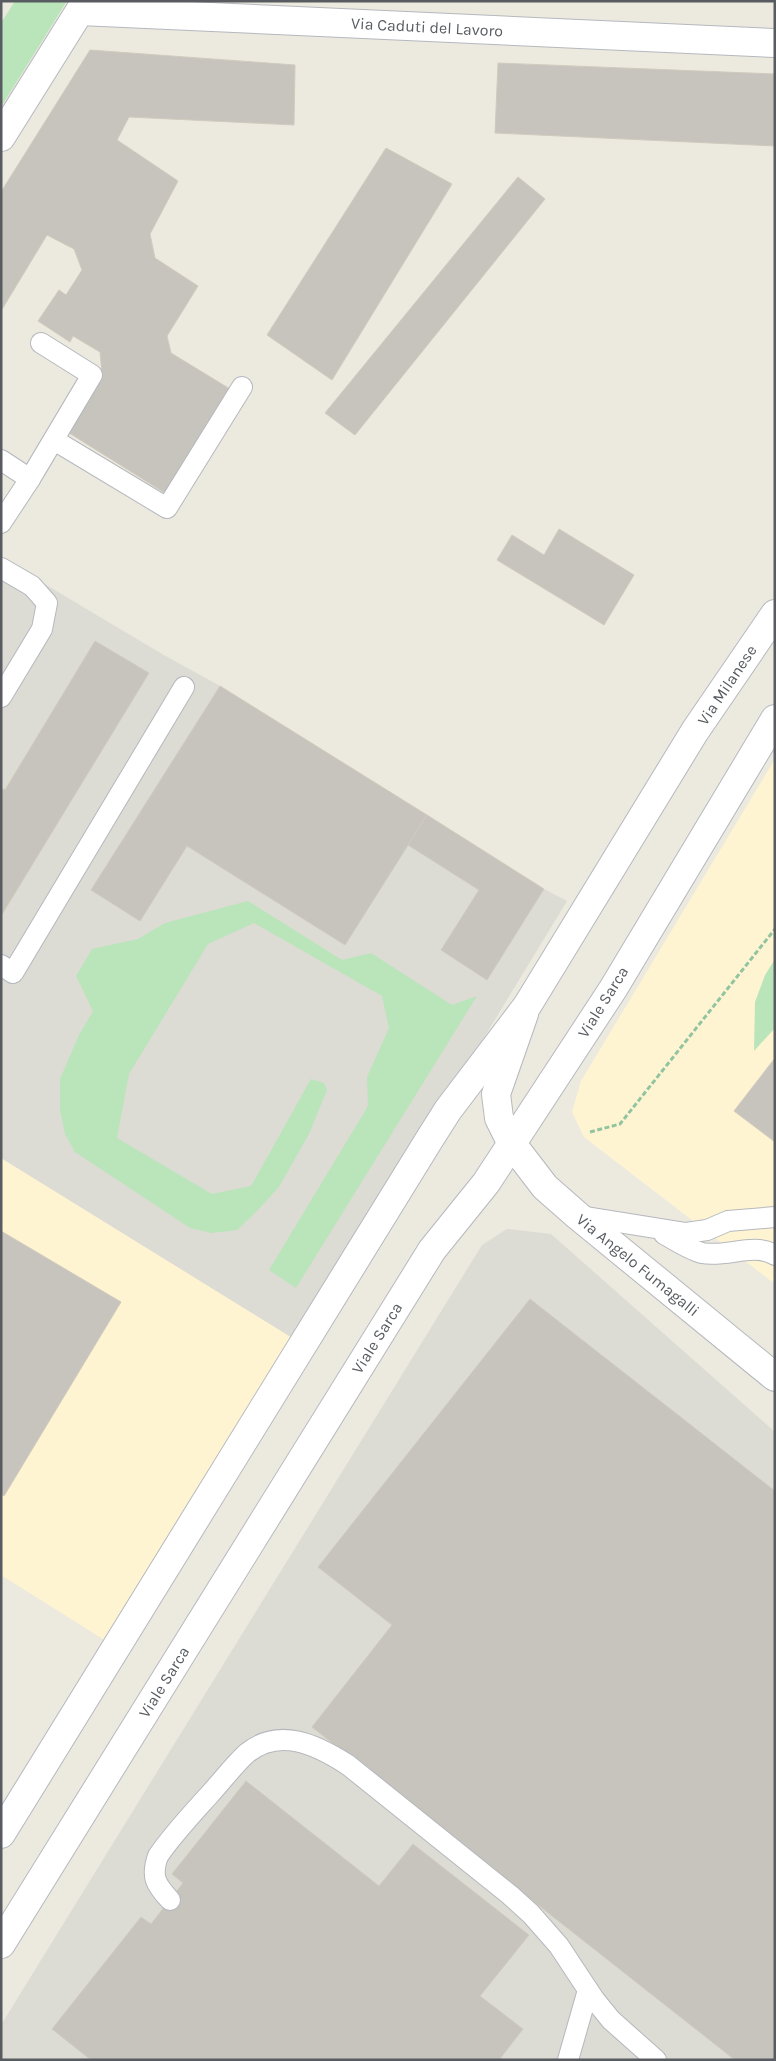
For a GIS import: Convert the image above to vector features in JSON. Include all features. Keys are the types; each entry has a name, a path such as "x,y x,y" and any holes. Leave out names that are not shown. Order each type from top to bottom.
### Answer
{"street":[{"name":"Via Caduti del Lavoro","path":"83,6 775,43"},
{"path":"1,137 83,6"},
{"name":"Via Milanese","path":"527,1006 695,731 775,614"},
{"name":"Viale Sarca","path":"1,1944 432,1250 486,1183 613,989 769,729"},
{"path":"1,1834 448,1110 527,1006"},
{"name":"Via Angelo Fumagalli","path":"527,1006 496,1094 499,1118 512,1144 546,1187 578,1216 775,1376"}],"lane":[{"path":"1,523 30,480 92,375 41,343"},
{"path":"54,440 167,508 242,387"},
{"path":"1,460 30,480"},
{"path":"1,568 32,586 47,603 42,628 1,697"},
{"path":"1,965 14,973 184,687"},
{"path":"578,1216 686,1233 707,1230 728,1221 775,1217"},
{"path":"651,1228 702,1253 725,1254 758,1249 775,1254"},
{"path":"170,1900 159,1887 154,1875 154,1867 164,1847 247,1753 265,1742 286,1740 297,1742 327,1752 348,1765 510,1894 531,1914 559,1946 588,1990 611,2020 656,2060"},
{"path":"568,2060 588,1990"}],"path":[{"path":"590,1132 620,1124 775,929"}],"shaded area":[{"path":"1,558 162,654 220,686 544,889 567,901 299,1342 1,1158"},
{"path":"775,759 775,1284 584,1137 572,1112 581,1081"},
{"path":"1,1158 299,1342 114,1646 1,1575"},
{"path":"507,1229 551,1234 775,1432 775,2060 1,2060 1,2025 482,1245"}],"green space":[{"path":"15,1 67,1 1,107 1,23"},
{"path":"248,901 342,960 371,953 452,1005 477,996 296,1288 269,1270 368,1106 367,1077 389,1028 382,996 254,923 208,944 129,1074 117,1138 212,1194 251,1186 311,1079 324,1083 327,1090 309,1134 279,1187 237,1230 212,1233 190,1228 75,1152 65,1134 60,1110 60,1079 79,1035 93,1011 76,976 92,949 138,939 165,923"},
{"path":"775,959 775,1028 754,1051 755,1002 765,975"}],"building":[{"path":"90,50 295,65 294,125 129,117 117,140 178,181 150,234 155,258 198,286 167,336 171,353 230,389 165,493 66,431 102,373 100,352 73,336 70,342 38,321 59,290 66,295 82,270 74,249 47,235 1,311 1,192"},
{"path":"498,63 775,74 775,146 495,133"},
{"path":"386,148 452,184 332,380 267,335"},
{"path":"518,177 545,199 355,435 325,413"},
{"path":"559,529 634,575 604,625 497,560 512,535 544,555"},
{"path":"95,641 149,673 1,916 1,788 5,790"},
{"path":"220,686 427,815 345,945 187,846 140,921 91,890"},
{"path":"427,815 544,889 487,980 441,950 479,890 408,845"},
{"path":"775,1058 775,1142 734,1111"},
{"path":"1,1231 121,1302 4,1496 1,1494"},
{"path":"530,1299 775,1491 775,2060 735,2060 312,1727 392,1625 318,1567"},
{"path":"246,1781 379,1886 413,1844 529,1935 480,1996 523,2029 499,2060 91,2060 52,2029 141,1917 151,1924 183,1883 172,1874"}]}
